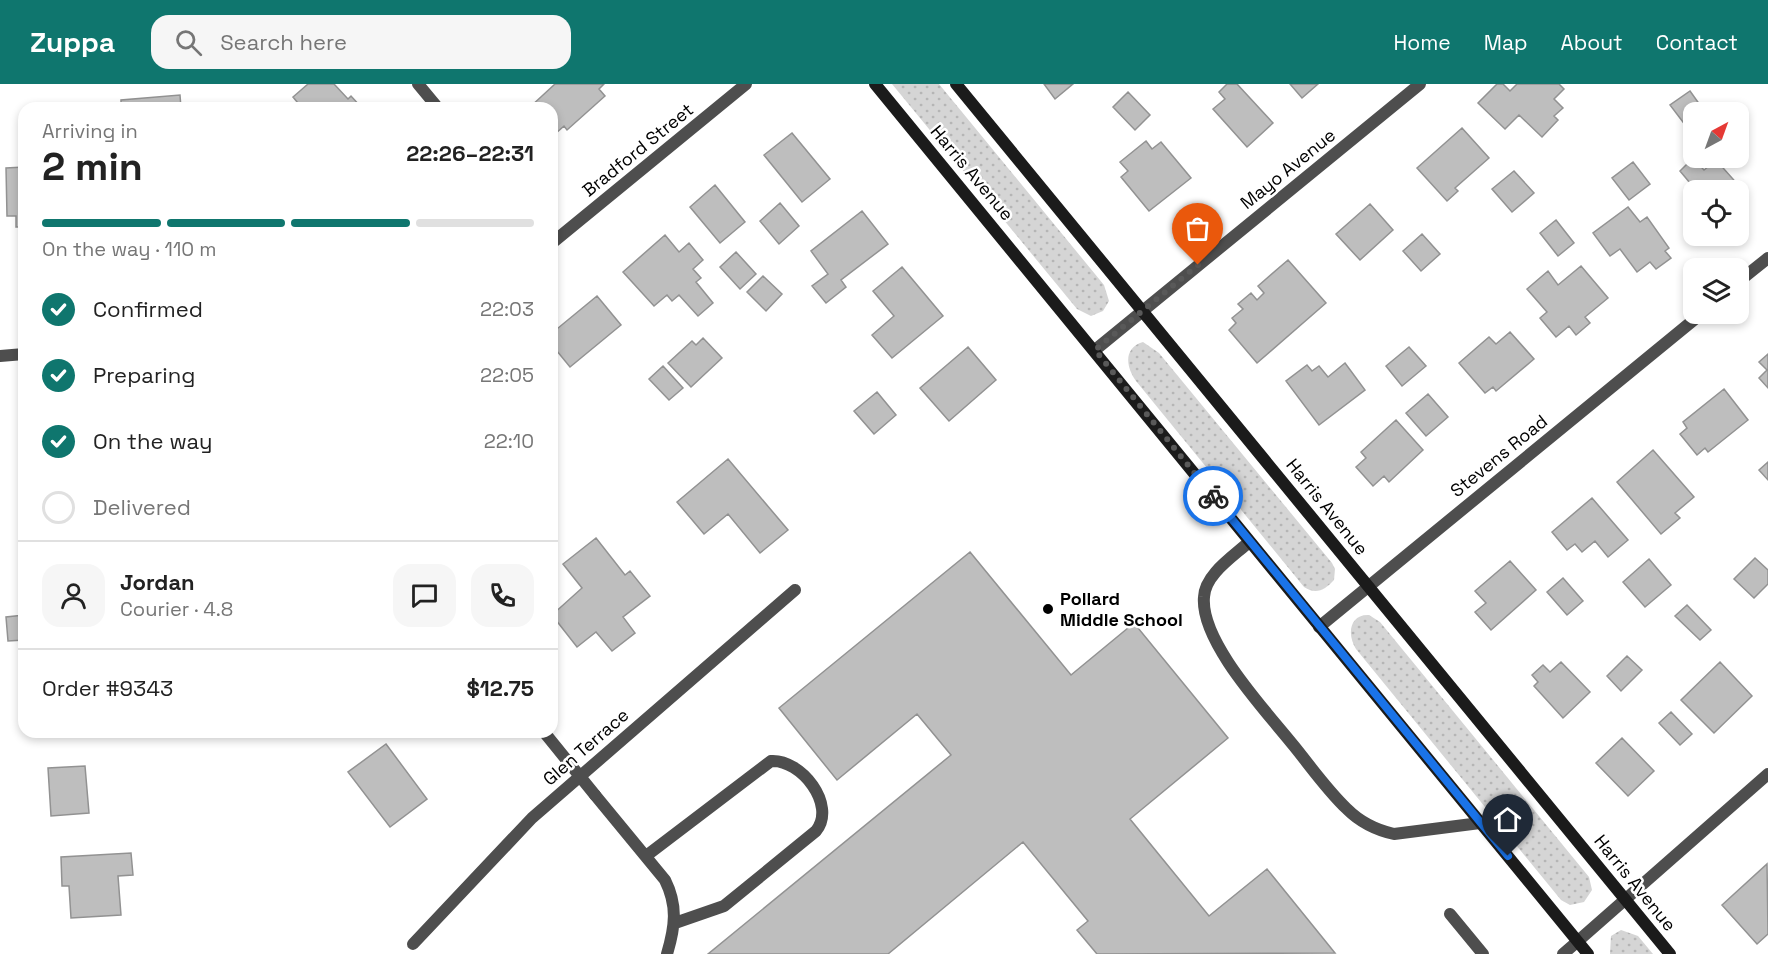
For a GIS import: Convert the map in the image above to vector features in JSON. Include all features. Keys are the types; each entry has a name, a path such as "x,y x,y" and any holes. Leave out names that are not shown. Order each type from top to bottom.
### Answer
{"street":[{"path":"418,84 433,102"},
{"name":"Bradford Street","path":"558,238 746,84"},
{"name":"Harris Avenue","path":"875,84 1588,954"},
{"name":"Harris Avenue","path":"956,84 1670,954"},
{"name":"Mayo Avenue","path":"1095,350 1420,84"},
{"path":"1749,273 1768,258"},
{"name":"Stevens Road","path":"1319,627 1689,324"},
{"path":"0,356 18,354"},
{"path":"1249,542 1207,584 1203,595 1208,624 1235,672 1334,796 1360,820 1394,834 1480,823"},
{"name":"Glen Terrace","path":"413,944 532,818 795,590"},
{"path":"549,738 646,856 671,893 675,923 667,954"},
{"path":"646,856 771,761 781,760 796,768 820,796 824,806 822,824 816,831 724,906 675,923"},
{"path":"1563,954 1768,774"},
{"path":"1450,914 1484,954"}],"shaded area":[{"path":"892,84 939,84 1104,285 1109,301 1103,311 1091,316 1077,309"},
{"path":"1143,342 1159,353 1332,563 1335,569 1334,580 1327,586 1316,591 1304,587 1136,381 1130,370 1128,358 1132,349"},
{"path":"1369,615 1380,622 1589,877 1592,890 1584,902 1570,905 1561,900 1356,649 1351,638 1352,626 1357,618"},
{"path":"1621,930 1638,936 1653,954 1610,954 1611,936"}],"building":[{"path":"308,84 334,84 348,99 351,96 356,102 297,102 293,97"},
{"path":"555,84 604,84 599,89 605,96 567,130 564,126 558,131 558,102 535,102"},
{"path":"1044,84 1073,84 1055,99"},
{"path":"1227,84 1237,84 1273,123 1247,147 1213,109 1225,99 1219,92"},
{"path":"1290,84 1318,84 1302,98"},
{"path":"1497,84 1503,84 1510,91 1517,84 1559,84 1564,89 1554,99 1563,108 1554,116 1558,120 1542,137 1519,115 1505,129 1478,103"},
{"path":"1690,91 1698,102 1683,102 1683,122 1670,105"},
{"path":"1128,92 1150,115 1135,130 1113,107"},
{"path":"180,95 181,102 121,102 121,100"},
{"path":"1462,128 1489,158 1455,188 1458,191 1447,201 1417,168"},
{"path":"792,133 830,179 802,202 764,155"},
{"path":"1146,141 1152,149 1161,142 1191,178 1149,211 1121,177 1128,171 1120,162"},
{"path":"1633,162 1650,184 1629,200 1612,178"},
{"path":"18,167 18,227 16,227 16,216 7,216 6,168"},
{"path":"1683,168 1702,168 1704,170 1723,168 1734,180 1688,180 1680,171"},
{"path":"1514,171 1534,193 1512,212 1492,189"},
{"path":"715,185 745,222 720,243 690,207"},
{"path":"780,203 799,226 779,244 760,221"},
{"path":"1370,204 1393,230 1360,260 1336,234"},
{"path":"1628,207 1640,222 1647,217 1669,248 1665,251 1671,258 1656,269 1650,262 1637,272 1620,249 1610,256 1593,233"},
{"path":"862,211 888,244 841,280 846,287 826,303 812,286 828,274 811,251"},
{"path":"1556,220 1574,243 1558,256 1540,233"},
{"path":"1422,234 1440,254 1421,271 1403,251"},
{"path":"665,235 679,252 689,243 703,260 693,269 701,278 696,282 713,303 698,316 679,295 672,301 667,295 654,306 623,272"},
{"path":"736,252 756,274 740,289 720,267"},
{"path":"1288,260 1326,303 1257,363 1229,330 1236,323 1232,318 1243,309 1238,304 1251,293 1257,300 1264,293 1258,286"},
{"path":"1581,266 1608,298 1585,317 1590,323 1576,335 1569,326 1556,337 1540,318 1547,312 1527,289 1548,271 1558,285"},
{"path":"902,267 943,316 892,358 872,335 894,316 873,291"},
{"path":"763,276 782,294 766,311 747,292"},
{"path":"597,296 621,325 570,367 558,352 558,328"},
{"path":"1510,332 1534,359 1496,391 1493,387 1485,393 1459,363 1489,337 1496,344"},
{"path":"703,338 722,358 691,387 668,363 692,341 696,345"},
{"path":"968,347 996,380 949,421 920,388"},
{"path":"1409,347 1426,366 1402,386 1386,366"},
{"path":"1768,354 1768,388 1759,378 1767,370 1759,362"},
{"path":"1345,363 1365,390 1319,425 1286,381 1307,365 1312,371 1319,366 1328,377"},
{"path":"663,366 683,388 669,400 649,379"},
{"path":"1724,389 1748,420 1708,452 1705,448 1697,455 1680,434 1687,428 1683,422"},
{"path":"877,392 896,415 874,434 854,411"},
{"path":"1428,394 1448,417 1426,436 1406,413"},
{"path":"1396,420 1423,450 1389,482 1384,476 1373,486 1356,467 1366,458 1361,452"},
{"path":"1653,450 1694,497 1675,513 1680,518 1661,534 1617,482"},
{"path":"728,459 788,530 760,553 728,514 704,534 677,502"},
{"path":"1768,462 1768,480 1759,470"},
{"path":"1592,498 1628,540 1608,557 1595,541 1582,552 1575,544 1567,550 1552,532"},
{"path":"596,538 625,575 630,571 650,596 623,617 635,633 612,651 596,632 577,647 558,623 558,610 582,588 563,564"},
{"path":"970,552 1071,675 1134,623 1228,738 1130,819 1209,916 1267,869 1335,953 1097,954 1077,930 1088,921 1023,842 888,954 708,954 951,755 917,714 837,780 779,708"},
{"path":"1755,558 1768,570 1768,584 1754,598 1734,579"},
{"path":"1649,559 1671,585 1645,607 1623,582"},
{"path":"1510,561 1536,590 1491,630 1475,612 1486,603 1475,591"},
{"path":"1563,578 1583,601 1567,615 1547,592"},
{"path":"1687,605 1711,630 1700,640 1675,616"},
{"path":"18,616 18,640 8,641 6,617"},
{"path":"1627,656 1642,670 1621,691 1607,676"},
{"path":"1561,662 1590,692 1563,718 1534,686 1538,682 1532,675 1543,665 1550,672"},
{"path":"1720,662 1752,696 1714,733 1681,700"},
{"path":"1671,712 1692,734 1680,745 1659,723"},
{"path":"1622,738 1654,771 1628,796 1596,763"},
{"path":"386,744 427,799 390,827 348,772"},
{"path":"85,766 89,813 51,816 48,768"},
{"path":"131,853 133,875 118,876 121,915 71,918 69,886 62,886 61,857"},
{"path":"1767,864 1768,934 1757,944 1722,905"}],"way so far":[{"path":"1198,265 1095,350 1213,496"}],"place":[{"name":"Pollard Middle School","path":"1048,609"}],"route":[{"path":"1213,496 1508,856"}]}
